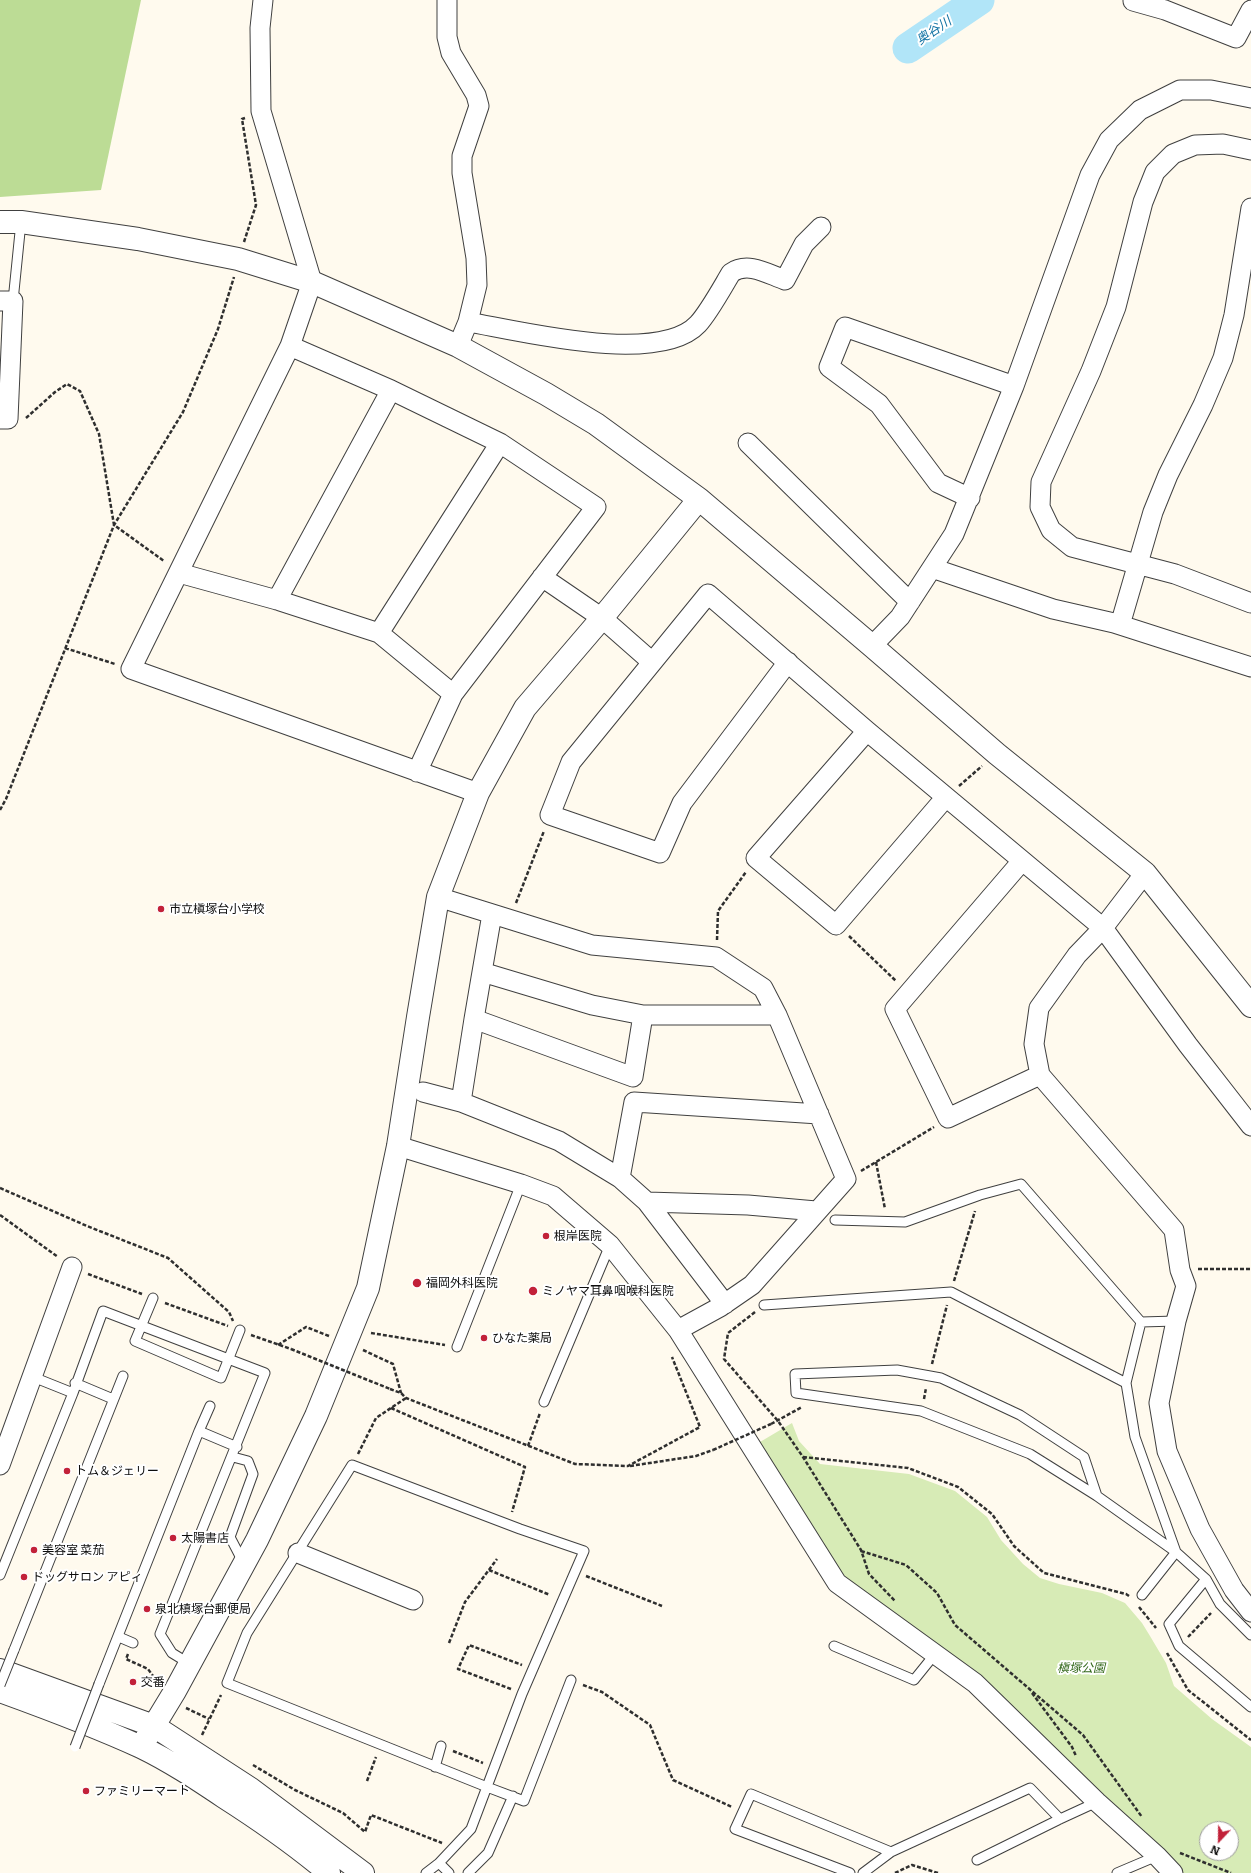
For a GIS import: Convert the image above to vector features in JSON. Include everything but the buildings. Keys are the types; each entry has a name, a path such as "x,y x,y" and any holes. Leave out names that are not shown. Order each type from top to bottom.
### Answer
{"street":[{"path":"264,0 260,28 262,111 312,282 290,346 131,670 478,793"},
{"path":"447,0 447,37 451,53 476,95 479,106 462,156 462,173 476,258 477,285 468,322 458,346"},
{"path":"1133,1 1167,5 1236,38 1251,10"},
{"path":"872,646 900,617 954,534 970,498 1014,386 1090,175 1109,140 1140,110 1180,90 1211,90 1251,98"},
{"path":"1251,150 1223,144 1195,145 1173,154 1155,172 1143,202 1116,307 1091,371 1041,482 1040,507 1051,530 1072,547 1175,574 1251,603"},
{"path":"1120,625 1153,512 1168,475 1203,405 1223,358 1234,315 1251,208"},
{"path":"10,222 138,239 230,257 312,282 458,346 540,390 596,424 699,499 996,754 1145,873 1251,1006"},
{"path":"468,322 593,343 614,345 645,344 663,341 684,334 698,324 731,273 738,268 748,266 785,280 804,244 821,228"},
{"path":"4,419 7,301"},
{"path":"970,498 938,483 879,404 829,367 845,327 1014,386"},
{"path":"290,346 391,390 500,443 596,507 453,694 417,772"},
{"path":"277,600 391,390"},
{"path":"379,633 500,443"},
{"path":"748,443 910,602"},
{"path":"141,1747 190,1664 257,1540 316,1416 368,1288 398,1146 438,897 478,793 525,708 602,618 699,499"},
{"path":"932,568 1052,609 1120,625 1251,667"},
{"path":"179,573 277,600 379,633 453,694"},
{"path":"542,577 602,618 652,662"},
{"path":"788,662 682,803 660,853 550,815 571,762 708,594 788,662 867,731 1102,928 1193,1051 1251,1126"},
{"path":"867,731 756,858 836,924 946,797"},
{"path":"1022,861 908,992 895,1009 948,1118 1040,1075"},
{"path":"1145,873 1102,928 1077,955 1039,1008 1034,1044 1040,1075 1174,1230 1180,1270 1186,1286 1176,1321 1159,1403 1167,1452 1200,1529 1234,1590 1251,1612"},
{"path":"438,897 510,918 592,945 716,957 763,988 777,1015 846,1178 752,1285 725,1304 678,1330"},
{"path":"460,1102 492,914"},
{"path":"482,972 592,1005 644,1015 777,1015"},
{"path":"620,1178 634,1102 633,1078 644,1015"},
{"path":"474,1019 633,1078"},
{"path":"423,1092 460,1102 559,1141 620,1178 647,1202 725,1304"},
{"path":"634,1102 819,1114"},
{"path":"398,1146 522,1184 553,1196 610,1245 678,1330 837,1583 976,1683 1097,1802 1157,1856 1173,1873"},
{"path":"647,1202 748,1205 816,1211"},
{"path":"0,1465 7,1422 33,1377 72,1268"},
{"path":"298,1553 413,1600"},
{"path":"0,1670 154,1726 251,1789 363,1873"},
{"path":"0,1691 42,1706 141,1747 191,1775 251,1814 309,1856 329,1873"}],"lane":[{"path":"7,301 10,222"},
{"path":"457,1347 522,1184"},
{"path":"836,1220 905,1222 980,1195 1021,1184 1141,1322"},
{"path":"544,1402 610,1245"},
{"path":"764,1305 951,1292 1126,1383"},
{"path":"153,1298 135,1341 221,1378 239,1330"},
{"path":"0,1575 73,1393 75,1384 103,1311 266,1373 160,1634 172,1653 190,1664"},
{"path":"1141,1322 1176,1321"},
{"path":"1141,1322 1126,1383 1135,1437 1176,1552"},
{"path":"1097,1496 1084,1457 1020,1415 941,1378 897,1370 795,1374 796,1393 921,1410 1030,1454 1097,1496 1176,1552 1206,1579 1220,1604 1251,1635"},
{"path":"0,1685 123,1376"},
{"path":"33,1377 73,1393"},
{"path":"75,1384 113,1399"},
{"path":"75,1747 210,1406"},
{"path":"199,1431 236,1447"},
{"path":"233,1456 248,1461 253,1474 230,1537 244,1563"},
{"path":"426,1873 439,1863 471,1828 487,1787 495,1768 522,1694 584,1551 352,1465 247,1634 227,1683 435,1767 487,1787 513,1796 524,1801 571,1680"},
{"path":"1142,1595 1176,1552"},
{"path":"1206,1579 1169,1624 1179,1646 1251,1706"},
{"path":"119,1637 133,1643"},
{"path":"834,1646 914,1680 935,1654"},
{"path":"435,1767 441,1746"},
{"path":"862,1873 891,1852 1030,1788 1060,1819"},
{"path":"850,1873 735,1830 751,1794 891,1852"},
{"path":"468,1873 488,1853 513,1796"},
{"path":"977,1860 1097,1802"},
{"path":"1117,1873 1157,1856"},
{"path":"439,1863 448,1873"}],"path":[{"path":"243,244 256,205 242,119 262,111"},
{"path":"0,810 114,525 182,412 218,329 235,274"},
{"path":"4,419 26,418 55,392 67,384 80,391 99,434 114,525 179,573"},
{"path":"65,648 131,670"},
{"path":"946,797 996,754"},
{"path":"510,918 550,815"},
{"path":"716,957 718,910 756,858"},
{"path":"836,924 908,992"},
{"path":"876,1162 888,1222"},
{"path":"0,1188 87,1226 168,1258 229,1312 239,1330"},
{"path":"0,1215 72,1268 290,1349 401,1393 406,1398 575,1464 628,1466 696,1456 771,1424 819,1397"},
{"path":"1180,1270 1251,1269"},
{"path":"278,1345 306,1328 348,1336 457,1347"},
{"path":"348,1336 393,1364 401,1393"},
{"path":"628,1466 700,1427 672,1356"},
{"path":"352,1465 376,1418 406,1398"},
{"path":"528,1446 544,1402"},
{"path":"390,1408 525,1467 508,1524"},
{"path":"803,1457 908,1468 958,1487 992,1514 1014,1546 1044,1573 1126,1594 1131,1598"},
{"path":"860,1550 906,1565 937,1593 955,1625 1083,1735 1145,1821"},
{"path":"449,1643 465,1602 497,1559"},
{"path":"489,1570 550,1595"},
{"path":"575,1572 662,1606"},
{"path":"1135,1603 1156,1626 1158,1633"},
{"path":"1170,1661 1179,1646 1220,1604"},
{"path":"133,1643 126,1659 148,1669 169,1701 209,1719"},
{"path":"522,1694 458,1669 469,1645 533,1669"},
{"path":"1164,1647 1170,1661 1188,1690 1251,1740"},
{"path":"571,1680 602,1692 650,1725 673,1780 743,1812"},
{"path":"209,1739 202,1736 227,1683"},
{"path":"1029,1689 1072,1747 1078,1761"},
{"path":"367,1781 381,1745"},
{"path":"441,1746 495,1768"},
{"path":"249,1763 296,1790 343,1813 365,1832 371,1815 453,1847"},
{"path":"1176,1851 1231,1873"},
{"path":"895,1873 912,1865 938,1873"}],"green space":[{"path":"0,0 141,0 101,190 0,197"},
{"name":"槇塚公園","path":"792,1423 799,1441 820,1464 909,1474 955,1491 987,1517 1001,1540 1023,1564 1040,1578 1059,1584 1102,1593 1125,1603 1142,1623 1166,1663 1174,1686 1212,1719 1251,1747 1251,1873 1181,1873 969,1666 930,1643 854,1586 836,1567 787,1492 760,1442"}],"waterway":[{"name":"奥谷川","path":"908,48 979,0"}],"place":[{"name":"市立槇塚台小学校","path":"161,909"},
{"name":"根岸医院","path":"546,1236"},
{"name":"福岡外科医院","path":"417,1283"},
{"name":"ミノヤマ耳鼻咽喉科医院","path":"533,1291"},
{"name":"ひなた薬局","path":"484,1338"},
{"name":"トム＆ジェリー","path":"67,1471"},
{"name":"太陽書店","path":"173,1538"},
{"name":"美容室 菜茄","path":"34,1550"},
{"name":"ドッグサロン アピィ","path":"24,1577"},
{"name":"泉北槙塚台郵便局","path":"147,1609"},
{"name":"交番","path":"133,1682"},
{"name":"ファミリーマート","path":"86,1791"}]}
